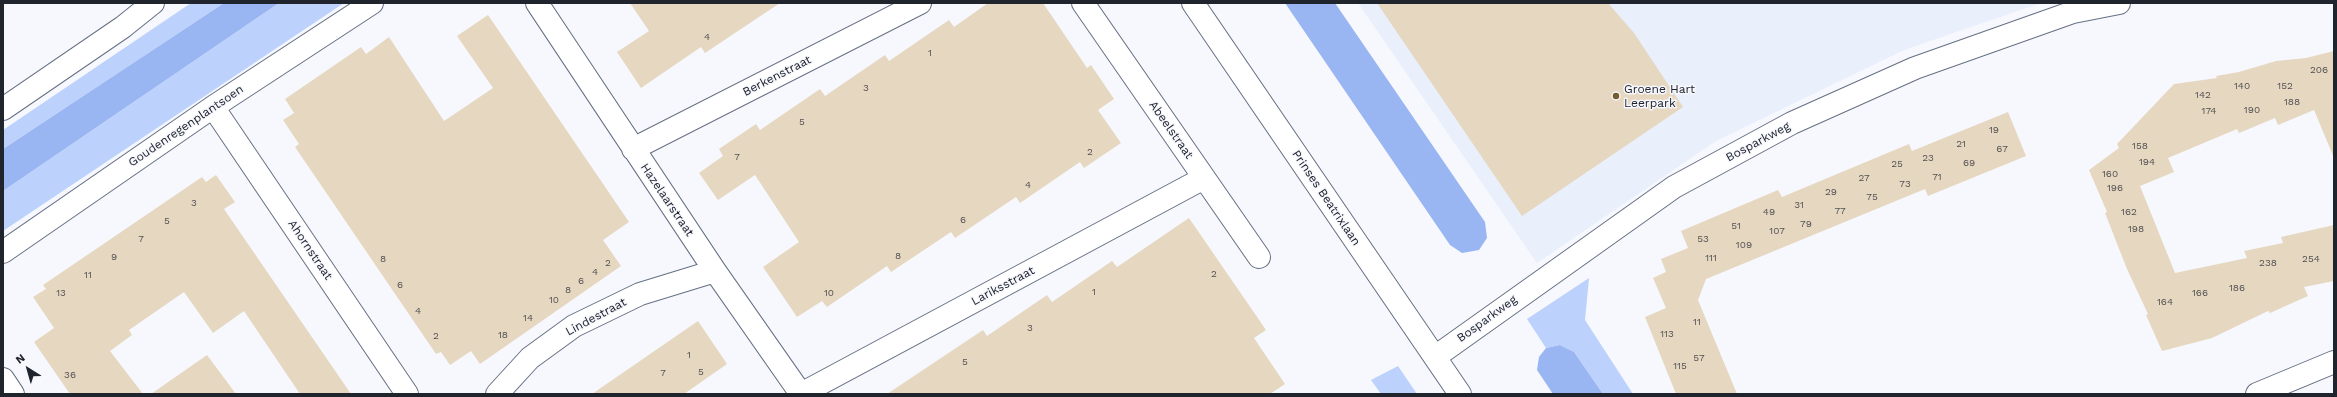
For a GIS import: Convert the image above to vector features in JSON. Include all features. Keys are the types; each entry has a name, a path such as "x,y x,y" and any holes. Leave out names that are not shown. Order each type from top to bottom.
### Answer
{"street":[{"path":"3,109 122,27 153,3"},
{"name":"Goudenregenplantsoen","path":"3,252 213,107 372,3"},
{"name":"Hazelaarstraat","path":"537,3 714,270 801,394"},
{"name":"Berkenstraat","path":"633,149 920,3"},
{"name":"Abeelstraat","path":"1083,3 1259,257"},
{"name":"Prinses Beatrixlaan","path":"1193,3 1460,394"},
{"name":"Bosparkweg","path":"1435,357 1674,187 1792,123 1915,68 2073,12 2119,3"},
{"name":"Ahornstraat","path":"213,107 407,394"},
{"name":"Lariksstraat","path":"801,394 1204,178"},
{"name":"Lindestraat","path":"497,394 530,358 574,326 640,294 714,270"},
{"path":"2257,394 2334,362"},
{"path":"3,379 13,394"}],"shaded area":[{"path":"191,3 224,3 3,149 3,130"},
{"path":"224,3 279,3 3,191 3,149"},
{"path":"279,3 344,3 3,231 3,191"},
{"path":"1285,3 1335,3 1485,222 1487,238 1479,250 1462,253 1450,245"},
{"name":"Groene Hart Leerpark","path":"1358,3 2041,3 1904,50 1716,141 1537,263"},
{"path":"1589,278 1585,320 1633,394 1603,394 1574,352 1560,345 1546,348 1527,319"},
{"path":"1560,345 1574,352 1603,394 1553,394 1537,370 1539,357 1546,348"},
{"path":"1398,366 1417,394 1381,394 1371,380"}],"building":[{"path":"630,3 780,3 705,53 701,47 641,88 617,52 649,31"},
{"path":"988,3 1043,3 1087,68 1091,65 1114,99 1098,110 1121,143 1084,168 1080,162 1020,203 1016,197 955,238 951,232 891,272 887,266 827,307 822,301 797,317 763,267 799,242 755,175 718,200 699,173 723,156 719,149 756,124 760,130 820,89 825,96 885,55 889,61 949,20 954,27"},
{"path":"1377,3 1608,3 1634,33 1683,107 1522,216"},
{"path":"488,15 629,222 603,240 621,266 480,364 471,351 450,365 441,352 436,354 295,147 299,144 283,120 294,113 285,99 361,47 366,54 389,37 444,121 493,88 457,36"},
{"path":"2334,51 2334,158 2314,110 2278,125 2275,118 2239,133 2237,129 2168,158 2174,172 2140,186 2175,273 2247,258 2244,251 2283,243 2281,237 2334,225 2334,281 2304,287 2308,296 2270,313 2268,311 2212,338 2162,351 2146,315 2148,314 2127,269 2105,213 2107,212 2089,170 2119,148 2117,144 2174,84 2217,78 2216,76 2239,72 2276,61 2306,58"},
{"path":"2008,112 2026,156 1928,196 1925,189 1706,279 1698,300 1737,394 1676,394 1645,317 1666,308 1653,278 1666,272 1661,259 1688,248 1681,231 1778,190 1782,197 1909,144 1912,151"},
{"path":"216,175 235,202 224,209 351,394 300,394 244,311 213,333 184,292 129,330 132,335 110,351 143,394 70,394 34,342 54,328 33,297 46,289 43,285 202,177 206,182"},
{"path":"1189,218 1266,330 1254,338 1285,384 1270,394 887,394 983,330 987,336 1047,295 1052,302 1112,261 1117,267"},
{"path":"698,321 727,364 684,394 592,394"},
{"path":"207,355 236,394 151,394"}],"place":[{"name":"Groene Hart Leerpark","path":"1616,96"}]}
